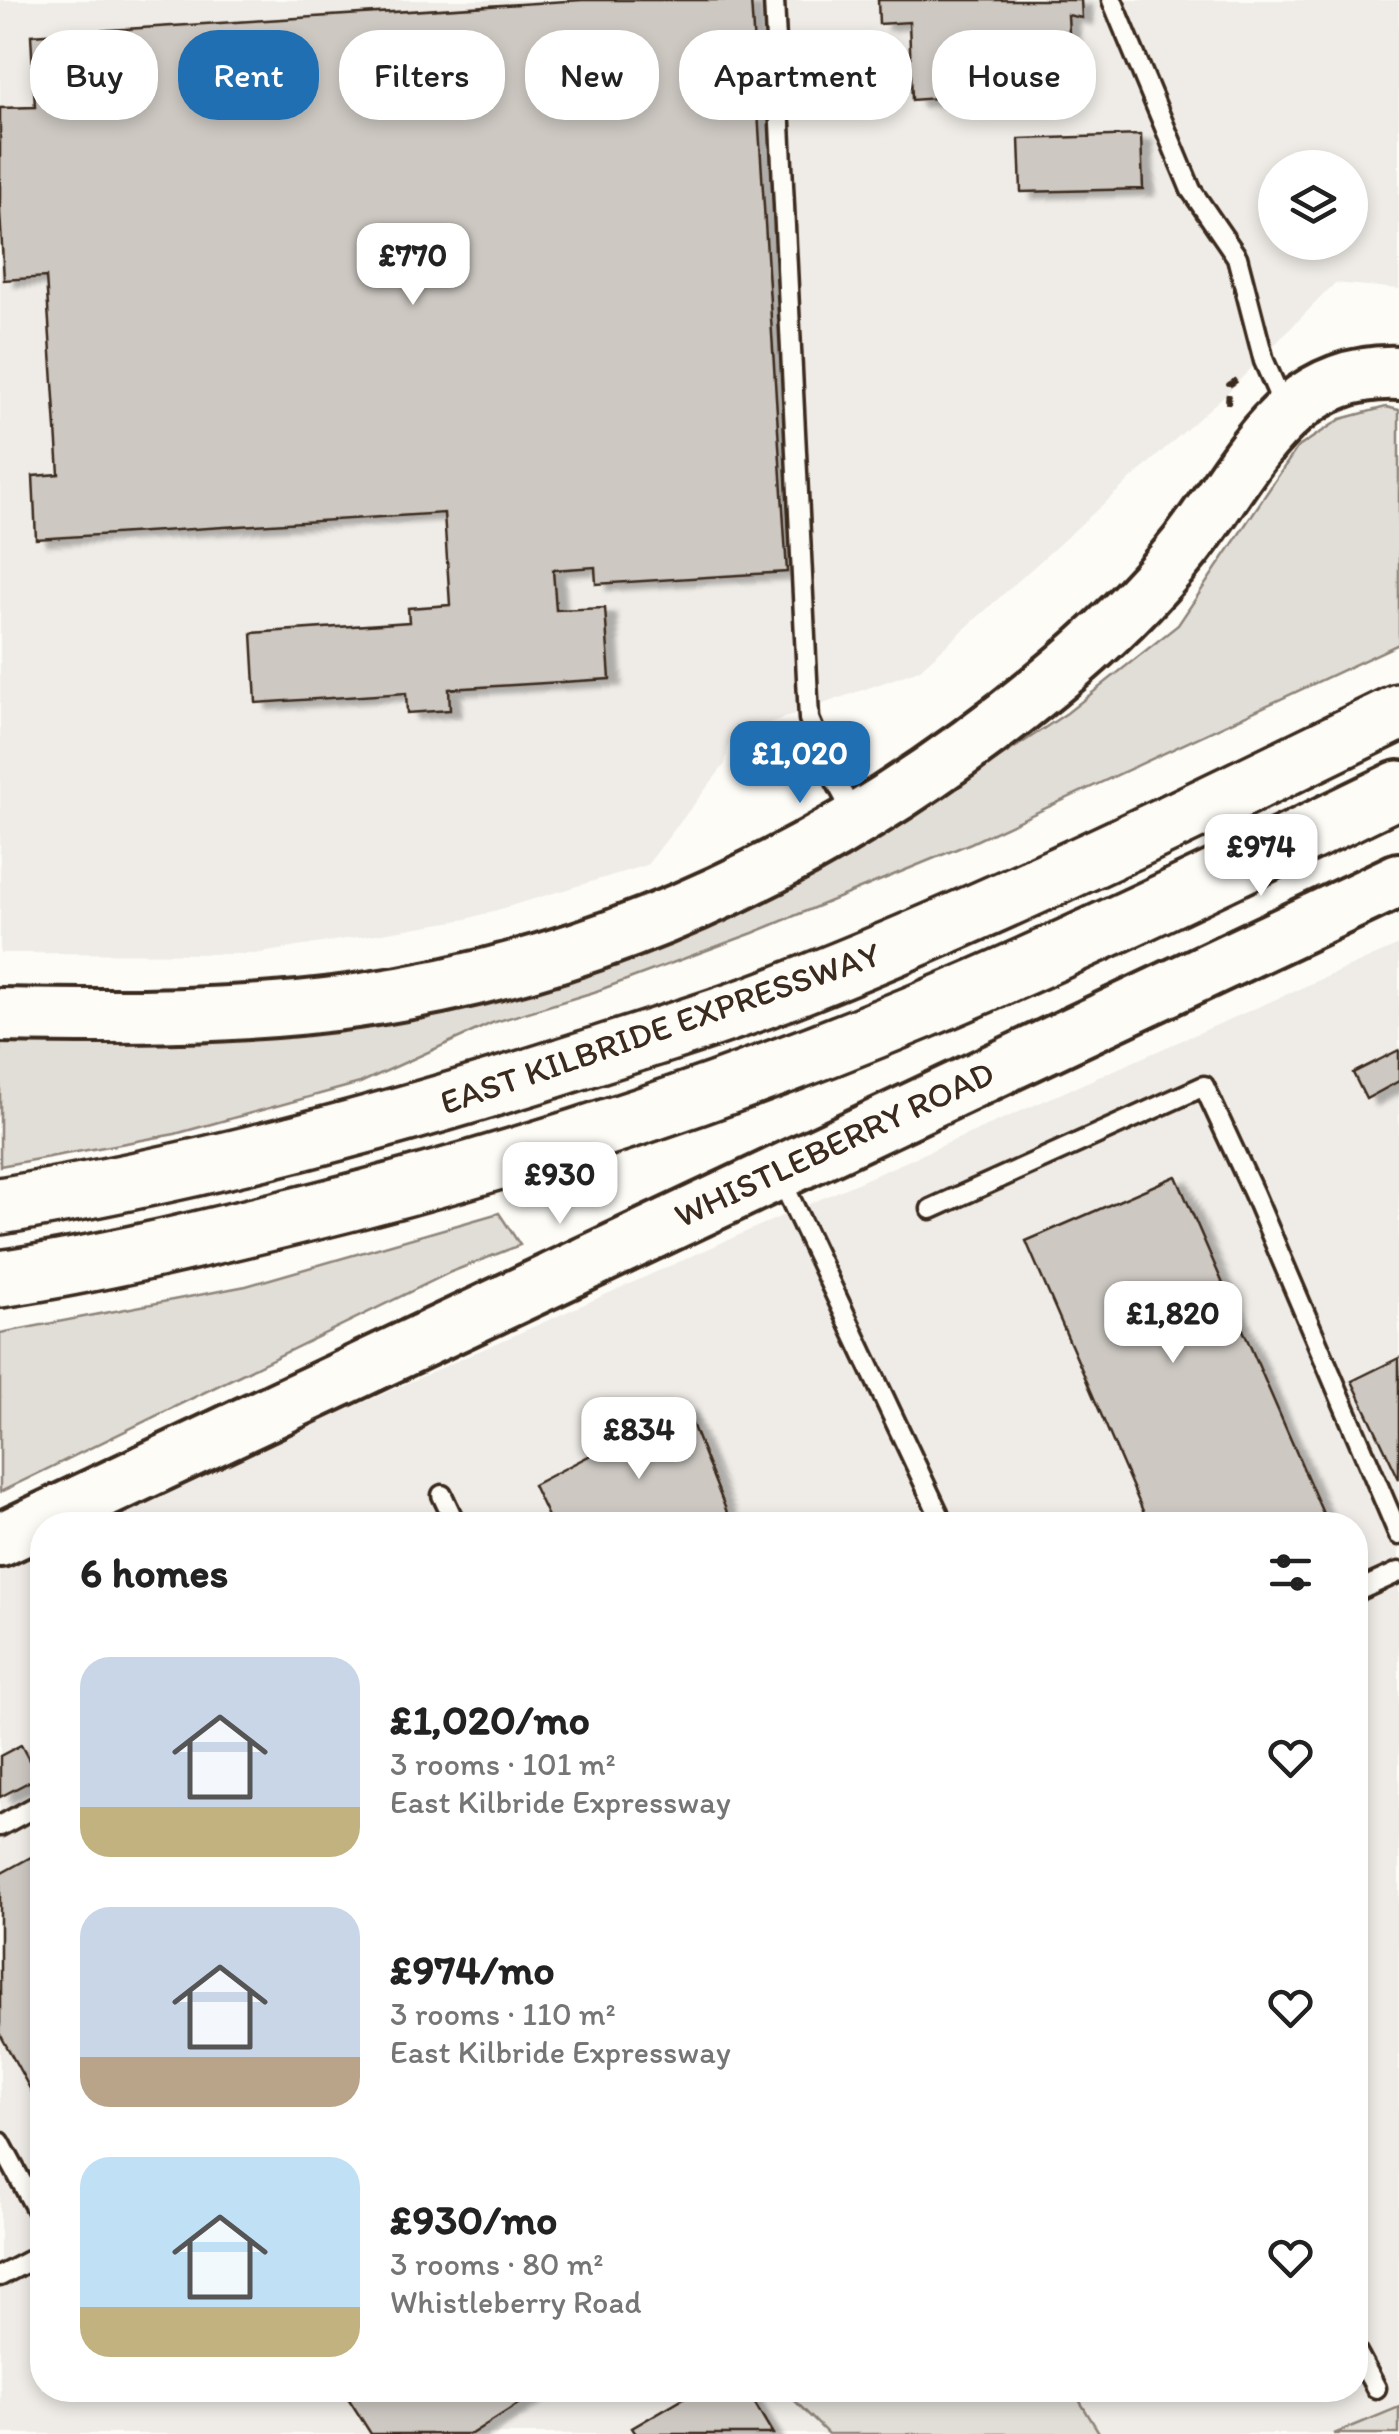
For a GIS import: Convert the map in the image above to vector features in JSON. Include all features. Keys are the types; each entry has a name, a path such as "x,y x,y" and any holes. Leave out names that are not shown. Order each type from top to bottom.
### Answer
{"highway":[{"name":"EAST KILBRIDE EXPRESSWAY","path":"0,1206 182,1172 315,1138 536,1075 758,1002 988,908 1393,711"},
{"name":"EAST KILBRIDE EXPRESSWAY","path":"0,1279 207,1238 407,1188 695,1098 918,1012 1096,935 1399,789"}],"street":[{"path":"0,1015 181,1015 337,1004 419,992 559,956 634,932 707,901 857,822 978,738 1071,664 1184,549 1286,412 1340,379 1399,373"},
{"name":"WHISTLEBERRY ROAD","path":"59,1512 1399,880"},
{"name":"WHISTLEBERRY ROAD","path":"0,1540 30,1526"}],"lane":[{"path":"774,0 809,719 857,822"},
{"path":"1112,0 1190,190 1237,257 1264,362 1286,412"},
{"path":"931,1208 1204,1086 1399,1535"},
{"path":"778,1174 938,1512"},
{"path":"442,1495 450,1512"},
{"path":"1368,1586 1399,1572"},
{"path":"0,1826 30,1810"},
{"path":"0,2142 30,2198"},
{"path":"0,2276 30,2260"},
{"path":"1368,2373 1376,2388"}],"shaded area":[{"path":"0,0 1399,0 1399,289 1335,283 1228,392 919,670 730,737 725,764 647,865 467,919 255,954 0,953"},
{"path":"1386,407 1399,410 1399,644 971,843 753,933 594,992 492,1023 360,1083 175,1134 0,1166 0,1039 582,974 847,859 1067,713 1178,625 1297,448 1341,419"},
{"path":"1399,945 1399,2407 1334,2434 1100,2434 1080,2402 1368,2402 1368,1512 119,1512"},
{"path":"499,1213 520,1245 451,1272 0,1492 0,1333 246,1286"},
{"path":"30,1552 30,2402 796,2402 828,2434 0,2434 0,1567"},
{"path":"796,2402 1080,2402 1100,2434 828,2434"},
{"path":"1399,2407 1399,2434 1334,2434"}],"building":[{"path":"582,0 751,0 753,30 679,30 679,120 759,120 787,572 596,584 595,567 553,570 556,610 605,608 610,679 449,689 450,710 407,713 406,693 256,703 252,633 409,622 408,608 450,605 444,513 36,539 33,476 59,474 46,277 4,280 0,108 30,107 30,120 158,120 158,30 110,30"},
{"path":"878,0 1081,0 1082,18 1068,15 1069,30 932,30 932,98 912,100 909,22 879,24"},
{"path":"1141,135 1143,189 1021,192 1019,139"},
{"path":"1399,1050 1399,1081 1366,1099 1353,1073"},
{"path":"1176,1176 1322,1512 1143,1512 1026,1241"},
{"path":"1399,1358 1399,1479 1352,1381"},
{"path":"685,1406 727,1512 546,1512 533,1485"},
{"path":"21,1745 30,1762 30,1781 0,1797 0,1756"},
{"path":"30,1858 30,2089 0,2034 0,1874"},
{"path":"351,2402 521,2402 471,2434 371,2434"},
{"path":"676,2402 754,2402 773,2434 636,2434 632,2428"}]}
